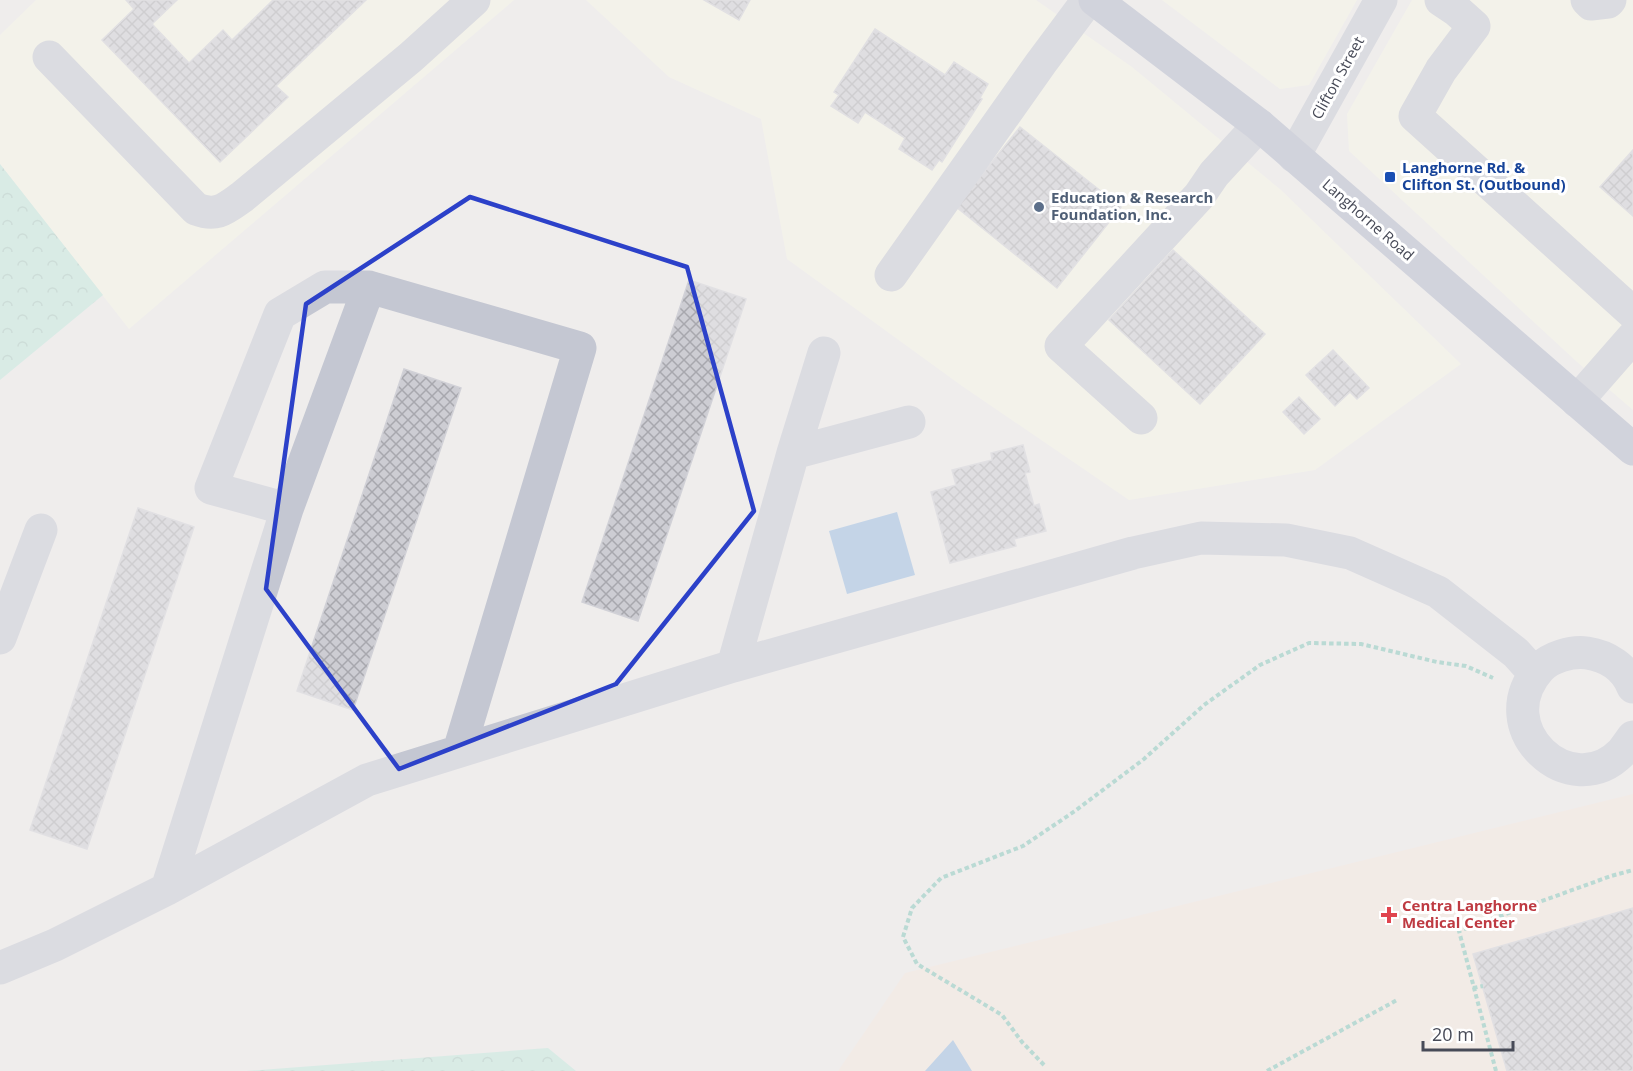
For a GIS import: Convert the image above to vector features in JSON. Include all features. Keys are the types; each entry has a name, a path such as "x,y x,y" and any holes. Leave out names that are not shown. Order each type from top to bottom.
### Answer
{"main road":[{"name":"Langhorne Road","path":"1095,0 1259,125 1633,449"}],"street":[{"path":"49,57 196,209 208,214 222,210 242,197 411,57 474,0"},
{"path":"891,275 1088,0"},
{"name":"Clifton Street","path":"1294,156 1381,0"},
{"path":"1441,0 1474,26 1440,70 1415,116 1633,314"},
{"path":"1587,0 1591,4 1610,0"},
{"path":"1141,418 1061,346 1199,196 1214,174 1259,125"},
{"path":"287,509 211,488 280,314 325,287 369,287 580,348 459,751"},
{"path":"167,889 287,509 369,287"},
{"path":"1577,401 1633,337"},
{"path":"733,666 824,352"},
{"path":"793,453 909,422"},
{"path":"0,638 40,530"},
{"path":"0,968 55,945 167,889 367,780 733,666 1132,553 1201,538 1286,540 1350,553 1438,592 1516,653 1535,674"},
{"path":"1629,751 1607,763 1588,769 1569,768 1552,761 1537,750 1527,734 1522,715 1523,696 1535,674 1544,664 1562,655 1581,652 1600,655 1630,674"}],"path":[{"path":"1044,1065 1022,1042 1002,1015 917,964 903,937 912,908 940,878 1023,846 1076,811 1144,759 1213,698 1260,665 1309,643 1361,644 1437,662 1466,666 1493,678"},
{"path":"1496,1071 1459,931 1633,870"},
{"path":"1473,988 1483,986"},
{"path":"1267,1071 1397,1000"}],"highlighted area":[{"path":"470,197 687,267 754,511 616,684 399,769 266,589 306,304"}],"shaded area":[{"path":"36,0 514,0 129,329 0,164 0,35"},
{"path":"586,0 1036,0 1132,67 1281,190 1461,364 1315,470 1129,500 962,386 787,259 761,119 669,77"},
{"path":"1162,0 1357,0 1309,85 1280,89"},
{"path":"1412,0 1633,0 1633,410 1576,361 1349,151 1347,114"},
{"name":"Centra Langhorne Medical Center","path":"1633,794 1633,1071 838,1071 905,973"}],"green space":[{"path":"0,164 103,295 0,380"},
{"path":"548,1048 576,1071 246,1071"}],"water":[{"path":"897,512 915,575 847,594 829,531"},
{"path":"953,1040 972,1071 925,1071"}],"building":[{"path":"126,0 177,0 152,24 189,63 223,30 232,40 273,0 366,0 276,86 288,97 220,162 102,40 134,9"},
{"path":"704,0 750,0 739,20"},
{"path":"875,29 945,75 954,62 988,84 980,98 982,99 942,162 939,160 932,170 899,149 905,138 865,112 858,123 831,106 839,95 834,92"},
{"name":"Education & Research Foundation, Inc.","path":"1020,127 1121,207 1057,288 956,207"},
{"path":"1633,150 1633,216 1600,187"},
{"path":"1173,250 1265,334 1200,404 1109,320"},
{"path":"689,280 746,299 638,621 582,602"},
{"path":"1333,350 1369,388 1357,399 1350,392 1335,406 1306,375"},
{"path":"404,369 461,388 353,710 297,691"},
{"path":"1299,397 1320,419 1304,434 1283,412"},
{"path":"1023,445 1030,472 1025,473 1034,506 1039,504 1046,531 1014,539 1016,546 950,563 931,492 956,485 952,470 992,460 991,453"},
{"path":"138,508 194,527 87,849 30,830"},
{"path":"1633,908 1633,1071 1507,1071 1473,954"}],"place":[{"name":"Langhorne Rd. & Clifton St. (Outbound)","path":"1390,177"},
{"name":"Education & Research Foundation, Inc.","path":"1039,207"},
{"name":"Centra Langhorne Medical Center","path":"1389,915"}]}
